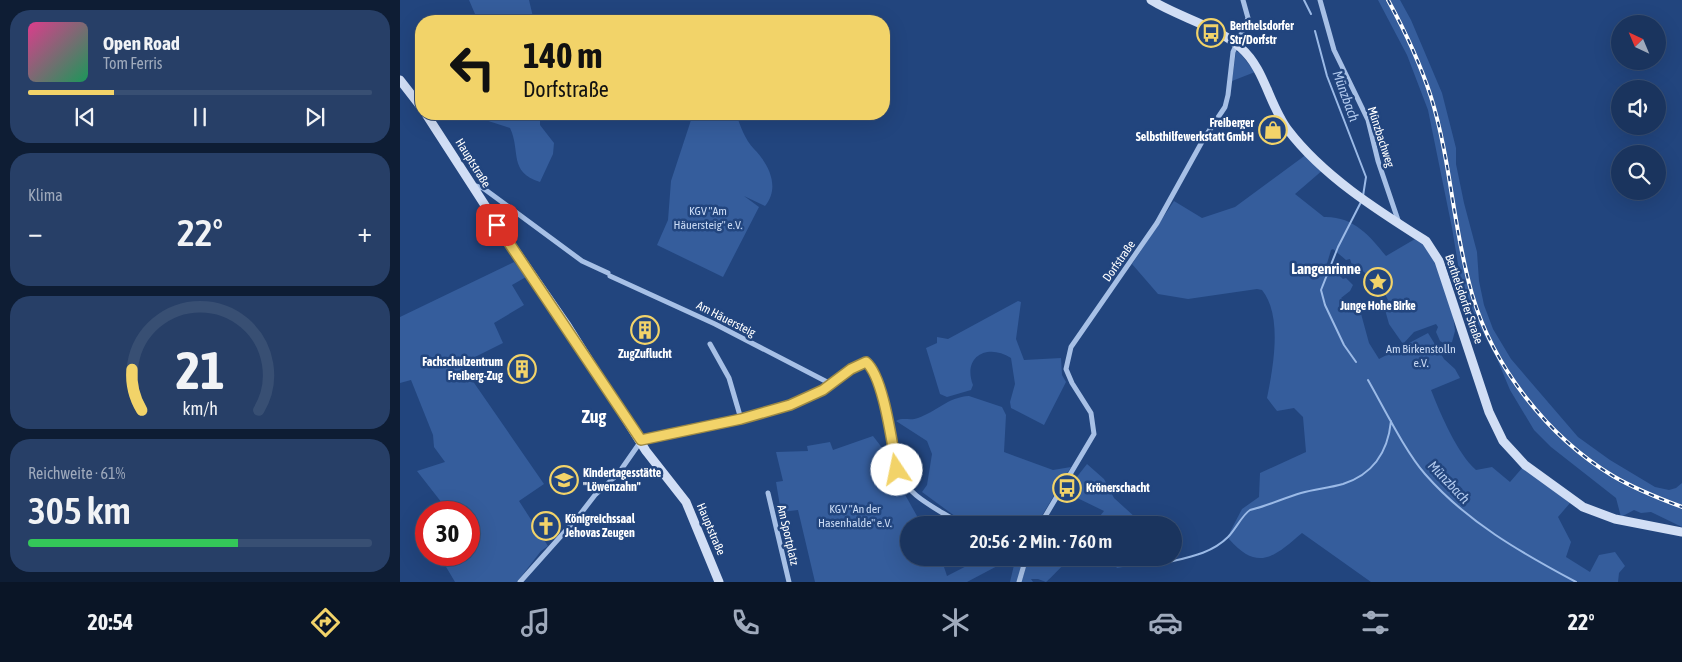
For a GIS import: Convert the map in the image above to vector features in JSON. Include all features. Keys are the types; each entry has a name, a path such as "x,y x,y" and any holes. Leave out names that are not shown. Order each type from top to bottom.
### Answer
{"street":[{"name":"Berthelsdorfer Straße","path":"1151,0 1200,23 1236,44 1256,66 1279,117 1296,140 1354,193 1426,241 1439,260 1489,412 1503,441 1514,454 1525,465 1583,507 1615,518 1682,532"},
{"name":"Dorfstraße","path":"1045,516 1094,434 1091,413 1072,383 1066,369 1070,347 1157,223 1225,107 1233,52 1248,18 1243,0"},
{"name":"Münzbachweg","path":"1320,0 1334,50 1368,120 1378,161 1400,225"},
{"path":"400,80 415,99"},
{"name":"Hauptstraße","path":"430,120 641,440 654,463 686,502 719,582"},
{"name":"Am Häuersteig","path":"472,184 483,188 582,261 715,324 831,384"},
{"path":"710,344 729,378 741,419"},
{"path":"520,582 596,495 618,474 641,440 741,419 790,405 810,397 858,365 866,362 878,385 897,470 903,483 913,494 948,516"},
{"name":"Am Sportplatz","path":"768,493 788,582"},
{"path":"1020,582 1024,566"}],"green space":[{"path":"469,0 529,0 533,15 475,15"},
{"path":"1378,0 1400,0 1411,20 1442,93 1456,148 1456,164 1464,203 1477,252 1479,281 1484,305 1493,329 1511,359 1578,437 1610,460 1655,487 1669,490 1676,488 1682,483 1682,527 1651,512 1641,513 1634,510 1621,517 1616,498 1551,447 1534,430 1510,390 1497,359 1457,285 1459,270 1428,110 1407,55"},
{"path":"1236,51 1240,53 1255,72 1232,81"},
{"path":"485,120 540,120 540,125 554,143 553,154 540,182 523,173 519,167 510,128"},
{"name":"KGV \"Am Häuersteig\" e.V.","path":"691,120 738,120 748,141 768,168 772,183 770,199 765,206 744,196 759,207 723,277 657,245 668,220 671,181"},
{"name":"Am Birkenstolln e.V.","path":"1307,154 1324,169 1295,194 1324,217 1344,220 1360,229 1374,241 1386,256 1415,239 1425,245 1435,260 1453,315 1455,331 1452,342 1445,344 1440,341 1436,332 1438,327 1436,324 1414,332 1403,344 1389,324 1384,306 1388,300 1384,292 1377,290 1375,283 1362,270 1359,263 1353,268 1350,259 1346,260 1333,249 1331,250 1326,267 1334,270 1343,279 1346,278 1353,285 1350,291 1341,298 1360,310 1369,343 1379,359 1428,333 1444,359 1455,369 1460,378 1431,390 1450,433 1462,454 1476,470 1492,467 1510,482 1523,467 1570,503 1558,517 1571,542 1566,557 1590,572 1599,555 1615,552 1625,566 1619,573 1618,582 1371,582 1302,533 1274,554 1257,558 1239,549 1229,539 1230,532 1242,509 1259,497 1260,473 1306,452 1303,417 1294,408 1277,411 1267,398 1275,342 1272,314 1268,301 1262,290 1257,289 1188,299 1158,294 1132,264 1174,201 1202,218 1235,207"},
{"path":"514,262 526,277 512,285 524,305 494,323 503,343 461,364 544,484 519,501 548,546 541,551 517,582 455,582 446,566 480,566 480,501 440,501 417,471 445,462 434,447 433,435 411,380 400,383 400,317"},
{"path":"1018,301 1021,302 1016,339 1024,360 1061,358 1062,375 1066,382 1044,425 1011,408 1010,402 1015,384 1011,358 994,352 986,352 979,355 971,366 973,385 971,390 947,397 940,394 926,348 937,343 937,337 948,339"},
{"path":"969,396 1002,407 1006,415 1004,452 1053,470 1071,467 1042,516 955,516 922,492 927,485 932,454 927,441 896,421 918,418 948,402"},
{"name":"KGV \"An der Hasenhalde\" e.V.","path":"873,436 890,458 903,491 917,516 900,516 900,566 944,566 947,576 966,566 997,566 967,582 815,582 798,510 781,512 776,482 783,481 776,452 808,451 807,446 830,442 833,450"},
{"path":"1087,464 1104,479 1114,498 1134,516 1100,516 1104,511 1065,492"},
{"name":"KGV \"An der Hasenhalde\" e.V.","path":"1014,566 1021,566 1018,582 1010,582"},
{"path":"1026,566 1063,566 1046,582 1031,579 1033,582 1021,582"}],"waterway":[{"name":"Münzbach","path":"1304,0 1311,14"},
{"name":"Münzbach","path":"1315,31 1327,76 1366,177 1363,196"},
{"name":"Münzbach","path":"1356,362 1344,345 1325,305 1321,290 1338,247 1361,202"},
{"name":"Münzbach","path":"1368,380 1417,465 1441,491 1458,507 1495,535 1576,582"},
{"path":"1182,559 1195,556 1221,543 1250,510 1301,493 1354,480 1371,468 1378,460 1387,442 1391,421"}],"railway":[{"path":"1388,0 1412,47 1431,97 1438,121 1460,245 1472,294 1481,321 1494,348 1526,398 1545,421 1566,441 1589,460 1613,476 1655,497 1682,507"}],"place":[{"name":"Berthelsdorfer Str/Dorfstr","path":"1211,33"},
{"name":"Freiberger Selbsthilfewerkstatt GmbH","path":"1273,130"},
{"name":"Junge Hohe Birke","path":"1378,282"},
{"name":"ZugZuflucht","path":"645,330"},
{"name":"Fachschulzentrum Freiberg-Zug","path":"522,369"},
{"name":"Kindertagesstätte \"Löwenzahn\"","path":"564,480"},
{"name":"Krönerschacht","path":"1067,488"},
{"name":"Königreichssaal Jehovas Zeugen","path":"546,526"}],"district":[{"name":"Langenrinne","path":"1326,269"},
{"name":"Zug","path":"594,417"}],"route":[{"path":"497,225 566,324 618,408 641,440 741,419 790,405 823,390 846,372 866,362 872,369 878,385 897,470"}]}
